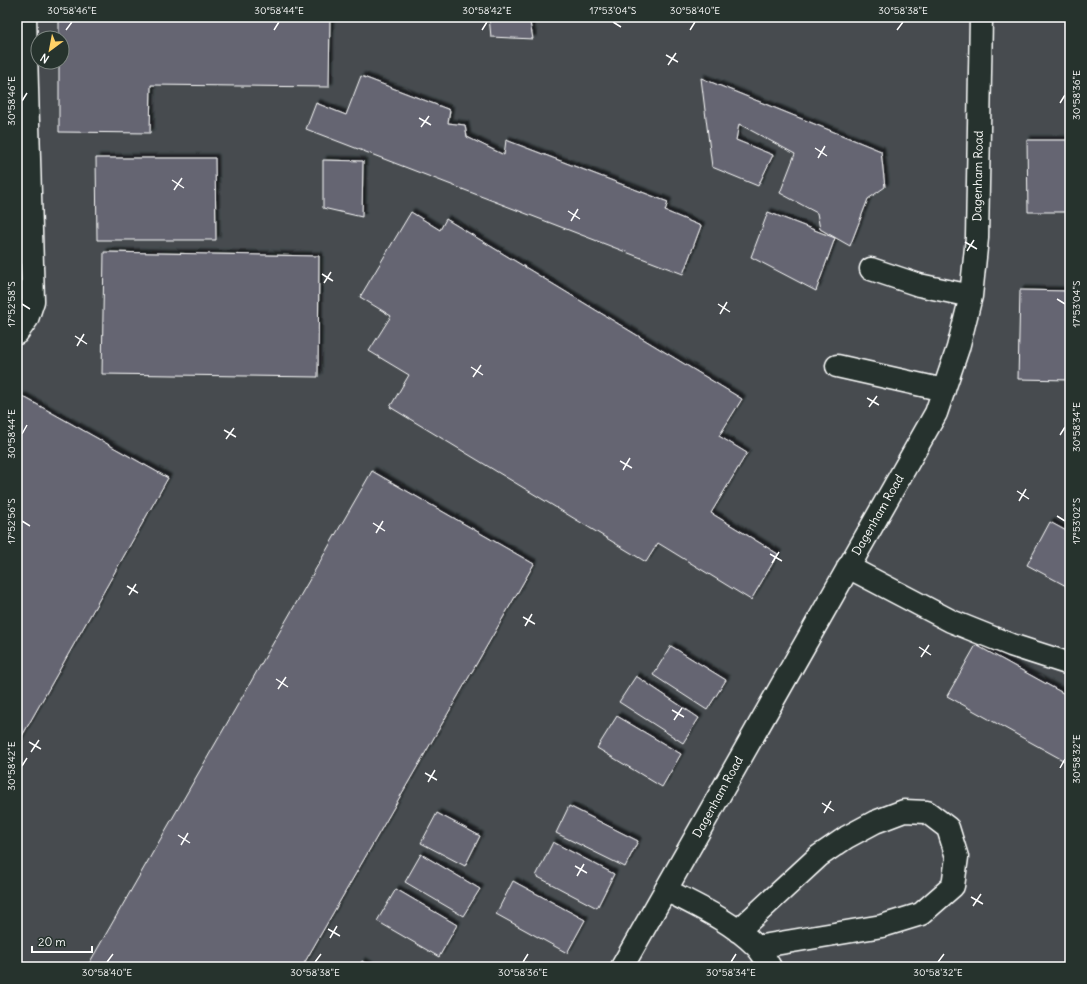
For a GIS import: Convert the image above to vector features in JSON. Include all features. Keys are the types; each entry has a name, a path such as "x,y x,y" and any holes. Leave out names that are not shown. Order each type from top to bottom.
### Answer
{"street":[{"path":"18,332 27,319 33,301 25,17"},
{"name":"Dagenham Road","path":"622,967 936,414 958,348 971,296 977,238 980,17"},
{"path":"871,269 919,285 971,296"},
{"path":"838,366 944,390"},
{"path":"848,567 951,621 1010,645 1070,664"},
{"path":"738,932 818,856 847,837 875,822 904,811 926,812 948,828 957,856 953,886 921,914 882,926 757,947"},
{"path":"666,890 721,919 757,947 770,967"}],"shaded area":[{"path":"17,17 1070,17 1070,967 17,967"}],"building":[{"path":"59,17 330,17 329,87 151,85 150,133 59,132 59,70 70,70 70,30 59,30"},
{"path":"489,17 529,17 533,39 491,37"},
{"path":"361,76 450,110 448,123 465,125 467,137 504,155 506,140 668,202 665,211 701,226 683,274 306,129 316,103 346,115"},
{"path":"701,78 881,151 885,187 868,199 850,246 820,229 817,213 780,193 795,154 739,124 736,140 773,155 758,186 712,167"},
{"path":"1027,140 1070,140 1070,212 1028,212"},
{"path":"96,158 215,158 216,240 97,240"},
{"path":"323,160 363,161 362,217 323,208"},
{"path":"411,212 440,230 446,219 742,399 719,436 747,453 711,513 778,554 751,600 658,543 646,562 390,407 409,375 369,351 391,316 360,297"},
{"path":"768,212 835,238 816,291 751,257"},
{"path":"104,252 319,256 318,377 102,374"},
{"path":"1020,290 1070,291 1070,380 1018,379"},
{"path":"22,396 168,478 17,745 17,404"},
{"path":"372,471 534,564 302,967 87,967"},
{"path":"1050,522 1070,533 1070,588 1027,565"},
{"path":"976,645 1070,697 1070,764 947,696"},
{"path":"671,646 726,680 707,710 653,675"},
{"path":"636,676 699,718 683,743 619,702"},
{"path":"617,716 681,754 662,787 597,748"},
{"path":"569,806 638,841 625,867 556,833"},
{"path":"437,813 480,836 465,866 421,843"},
{"path":"553,842 614,874 597,908 536,876"},
{"path":"421,854 480,889 463,916 405,882"},
{"path":"513,881 585,920 567,953 496,914"},
{"path":"396,889 457,925 439,957 377,921"},
{"path":"362,961 371,967 359,967"}]}
